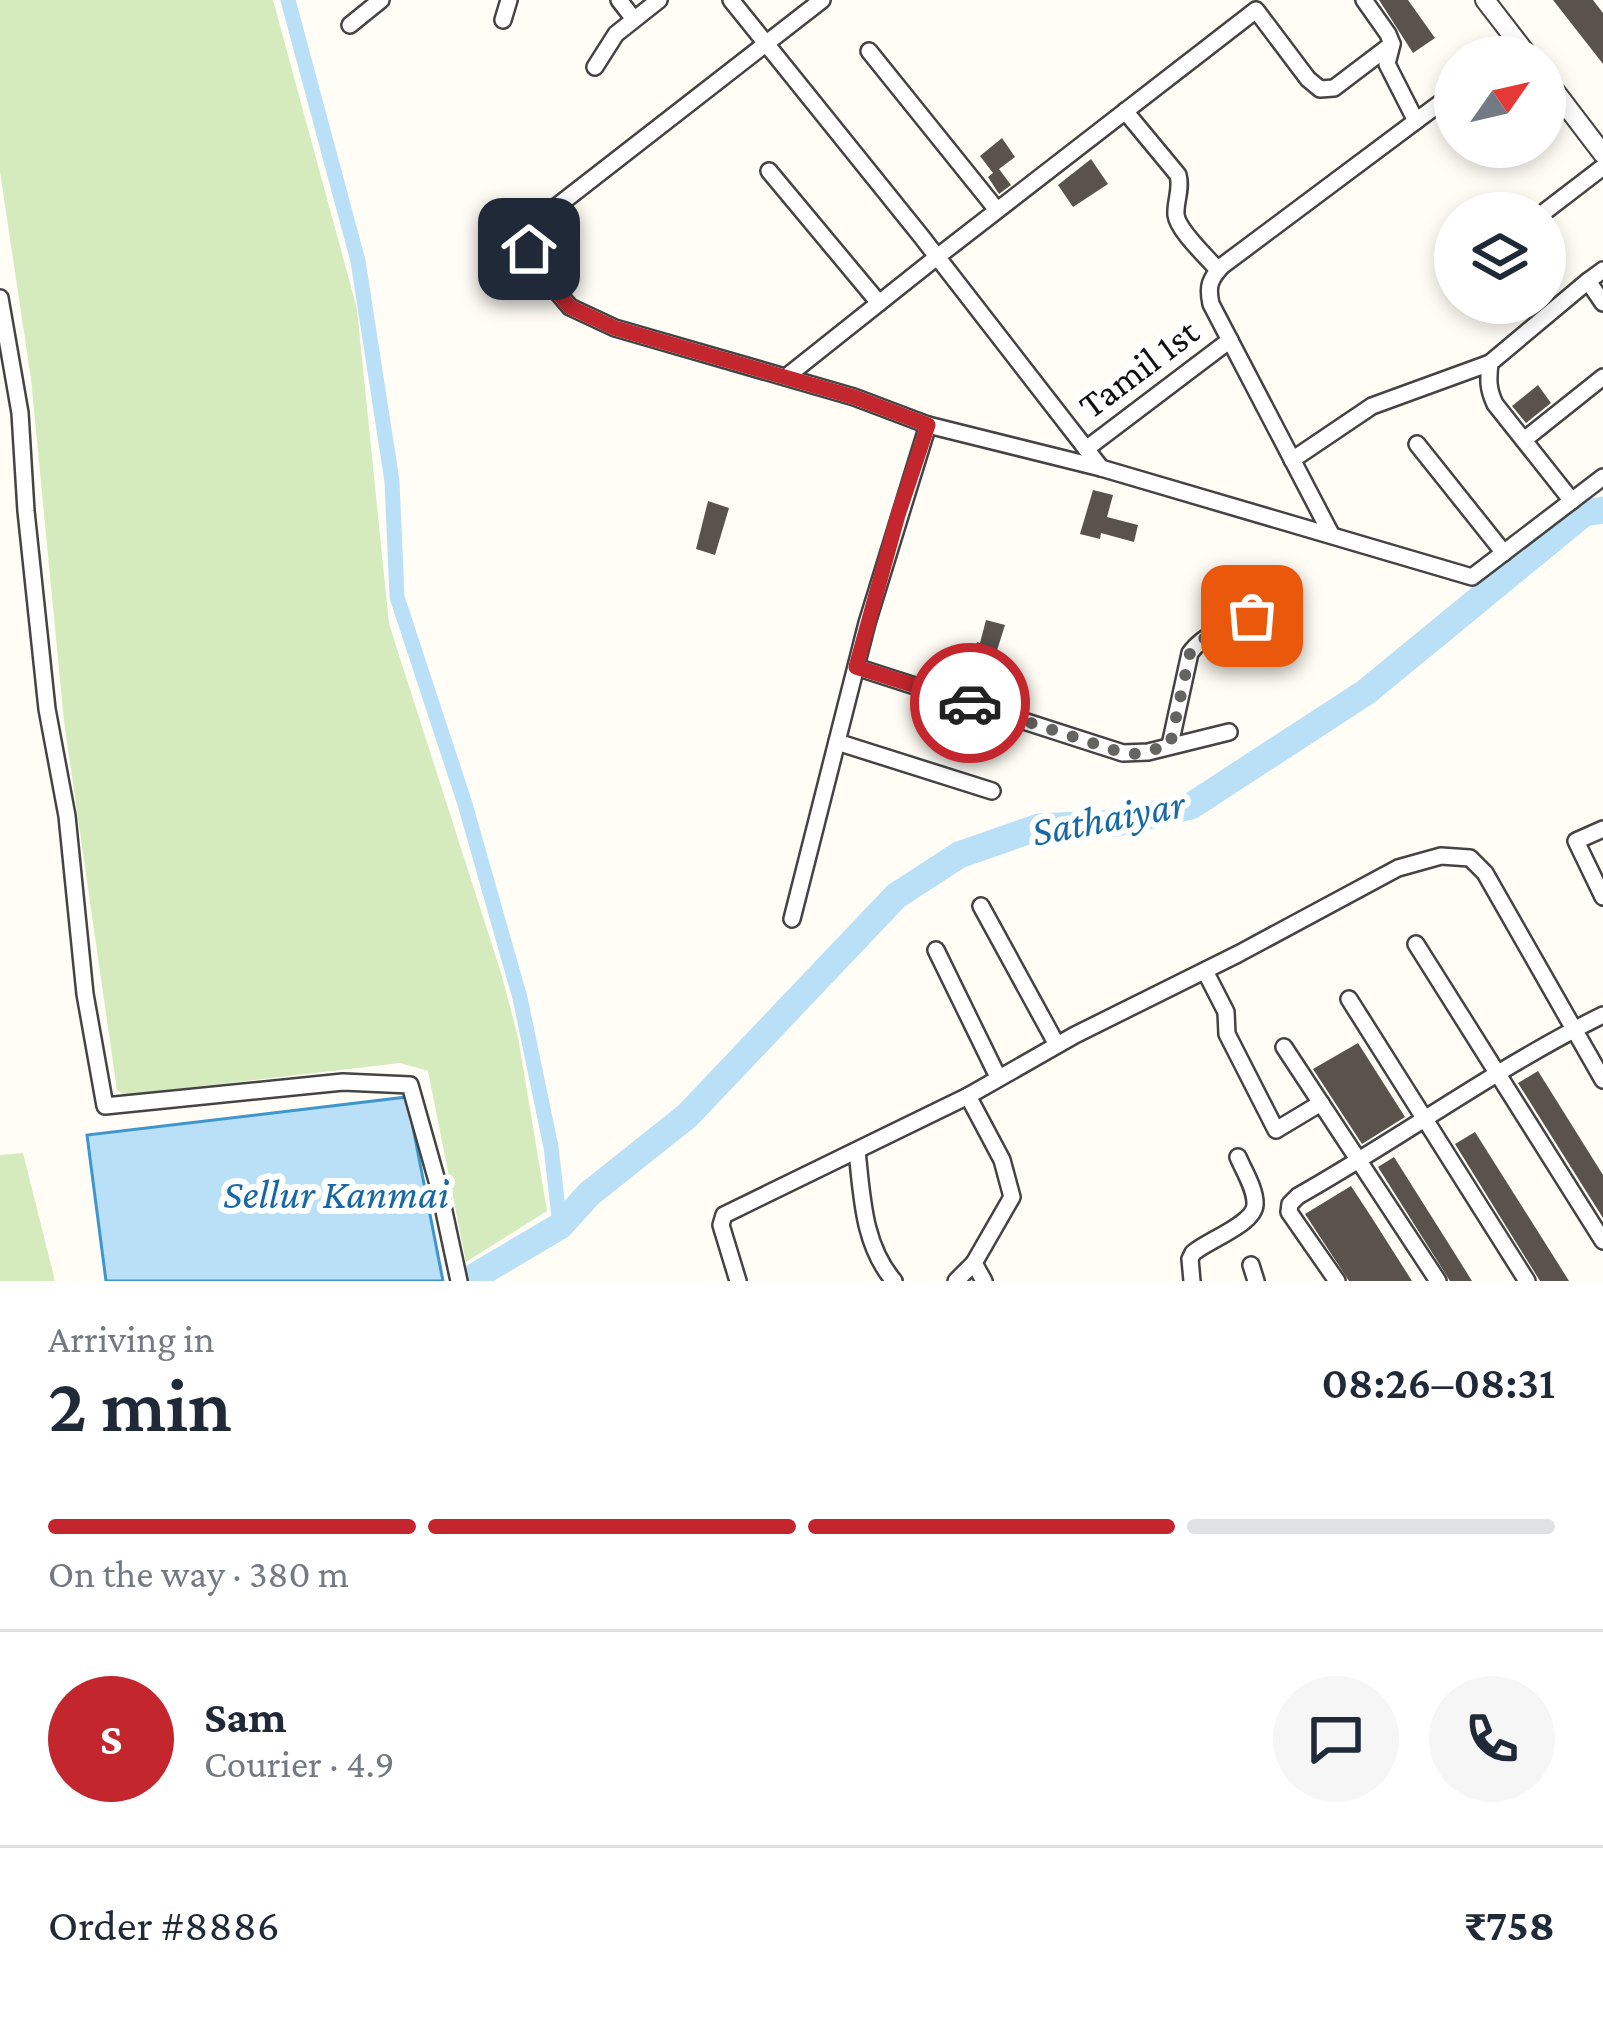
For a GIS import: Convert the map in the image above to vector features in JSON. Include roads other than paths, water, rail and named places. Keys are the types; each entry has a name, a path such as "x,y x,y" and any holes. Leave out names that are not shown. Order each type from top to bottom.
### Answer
{"street":[{"path":"350,25 381,0"},
{"path":"503,20 509,0"},
{"path":"620,0 633,18"},
{"path":"596,67 616,34 659,0"},
{"path":"731,0 1101,469"},
{"path":"822,0 536,224 529,249 542,274 570,307 615,328 854,397 928,425 1101,469 1472,578 1603,477"},
{"path":"1364,0 1388,34 1390,73 1416,122"},
{"path":"1485,0 1513,36"},
{"path":"786,377 1262,5 1308,79 1320,89 1334,88 1392,44"},
{"path":"869,51 997,210"},
{"path":"1566,106 1603,154"},
{"path":"1331,535 1211,304 1210,279 1434,108"},
{"path":"1125,111 1178,175 1180,226 1218,270"},
{"path":"1566,195 1603,167"},
{"path":"769,171 879,303"},
{"path":"1292,460 1372,406 1490,363 1603,270"},
{"path":"1588,281 1603,303"},
{"path":"0,298 20,413 47,709 67,816 85,994 105,1106 343,1082 410,1085 459,1280"},
{"name":"Tamil 1st","path":"1086,449 1230,340"},
{"path":"1490,363 1488,389 1496,404 1572,501"},
{"path":"1524,440 1603,376"},
{"path":"792,920 856,667 928,425"},
{"path":"1417,444 1504,553"},
{"path":"1170,745 1196,644 1252,616 1280,622"},
{"path":"856,667 1123,753 1138,754 1228,732"},
{"path":"837,742 992,791"},
{"path":"1603,830 1576,842 1603,897"},
{"path":"738,1281 721,1225 724,1215 968,1096 1398,868 1441,856 1470,858 1485,873 1603,1080"},
{"path":"981,905 1057,1045"},
{"path":"1416,944 1603,1241"},
{"path":"936,950 998,1077"},
{"path":"1205,970 1226,1012 1227,1034 1276,1130 1321,1103"},
{"path":"1349,999 1527,1281"},
{"path":"1337,1281 1289,1212 1298,1196 1603,1015"},
{"path":"1284,1047 1438,1281"},
{"path":"956,1281 974,1263 1012,1197 1002,1160 968,1096"},
{"path":"857,1151 866,1229 894,1281"},
{"path":"1192,1281 1193,1253 1248,1220 1255,1210 1238,1157"},
{"path":"974,1263 984,1281"}],"water":[{"name":"Sellur Kanmai","path":"407,1097 443,1281 106,1281 87,1135"}],"waterway":[{"path":"288,0 358,261 392,481 397,597 465,804 520,998 551,1147 560,1226"},
{"name":"Sathaiyar","path":"467,1281 560,1226 589,1194 687,1116 896,896 959,855 1039,827 1117,823 1191,806 1366,692 1584,513 1603,510"}]}
